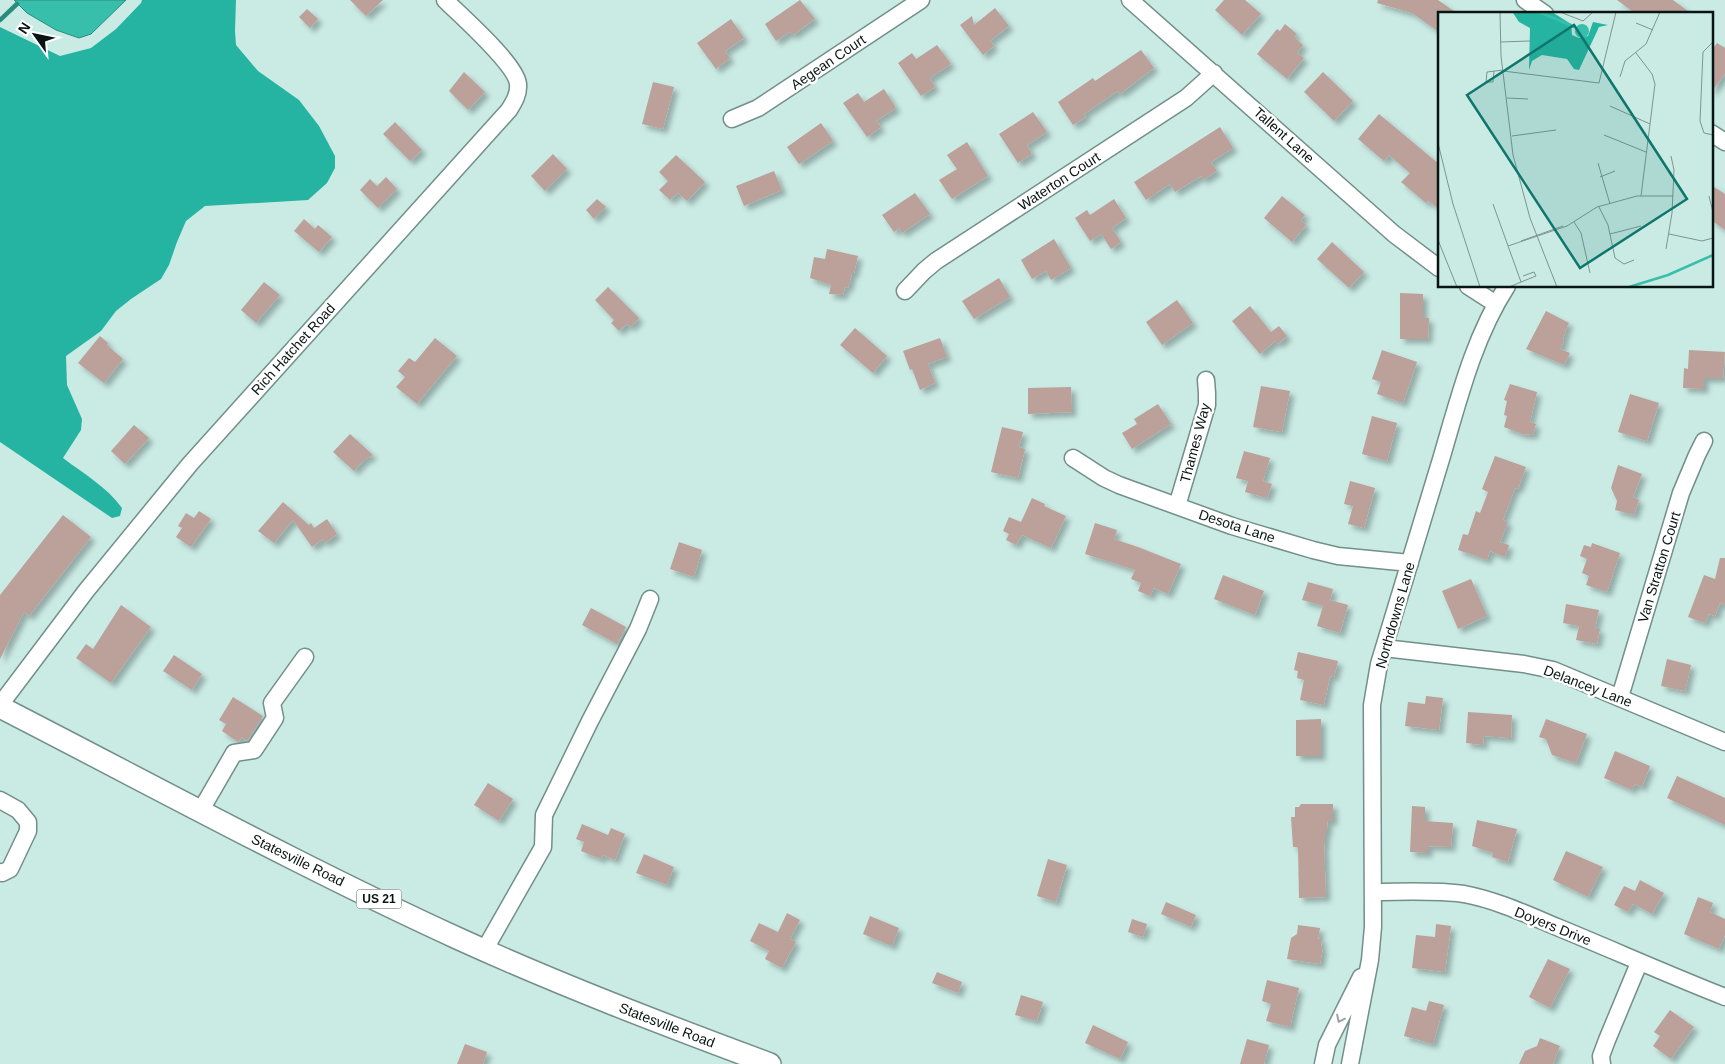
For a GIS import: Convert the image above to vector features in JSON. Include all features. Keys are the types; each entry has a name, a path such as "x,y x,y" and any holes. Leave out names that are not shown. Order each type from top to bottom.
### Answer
{"main road":[{"name":"Statesville Road","path":"0,706 286,854 457,937 629,1011 770,1064"}],"street":[{"name":"Rich Hatchet Road","path":"0,706 86,591 190,464 509,110 516,99 518,84 514,72 498,53 445,0"},
{"name":"Aegean Court","path":"732,118 758,108 921,0"},
{"name":"Tallent Lane","path":"1130,0 1394,234 1438,267"},
{"path":"1525,0 1541,12"},
{"name":"Waterton Court","path":"905,291 924,270 936,261 1186,98 1214,73"},
{"path":"1712,134 1725,142"},
{"path":"1471,288 1496,304"},
{"name":"Northdowns Lane","path":"1350,1064 1370,960 1373,927 1372,705 1374,688 1384,648 1473,357 1479,339 1506,288"},
{"name":"Thames Way","path":"1177,506 1207,404 1206,380"},
{"name":"Van Stratton Court","path":"1620,697 1681,494 1696,455 1704,441"},
{"name":"Desota Lane","path":"1073,458 1104,478 1232,526 1338,556 1410,563"},
{"path":"485,949 543,847 544,815 590,720 638,629 650,599"},
{"name":"Delancey Lane","path":"1384,648 1524,664 1553,670 1725,742"},
{"path":"201,810 234,753 254,750 275,718 272,703 305,657"},
{"path":"0,800 18,810 28,822 28,831 10,869 2,873 0,872"},
{"name":"Doyers Drive","path":"1372,892 1462,894 1500,903 1725,997"},
{"name":"Northdowns Lane","path":"1323,1064 1328,1045 1370,960"},
{"path":"1602,1064 1601,1056 1639,962"}],"shaded area":[{"path":"14,0 126,0 91,34 79,38 56,30 27,13"},
{"path":"142,0 236,0 236,45 258,71 299,100 319,126 335,156 335,168 327,183 308,200 205,206 186,221 169,265 161,279 116,311 101,331 66,356 67,385 82,419 81,430 63,458 95,481 116,500 122,508 120,516 112,518 0,442 0,27 60,56 91,48 116,29"}],"building":[{"path":"350,0 383,0 366,16"},
{"path":"800,0 815,19 793,35 790,32 776,41 765,24"},
{"path":"1224,0 1245,0 1261,14 1242,35 1215,10"},
{"path":"1378,0 1438,0 1455,12 1438,12 1438,31 1412,13 1377,3"},
{"path":"1617,0 1673,0 1689,12 1633,12"},
{"path":"995,8 1009,26 990,41 994,46 983,55 960,25 972,16 974,25"},
{"path":"307,9 318,19 310,28 299,17"},
{"path":"731,19 744,38 725,51 730,58 716,69 697,43"},
{"path":"1285,24 1297,34 1294,37 1303,45 1297,53 1304,58 1287,79 1257,54 1277,29 1280,31"},
{"path":"1717,43 1725,48 1725,74 1712,91 1712,50"},
{"path":"937,45 951,64 930,78 935,87 921,96 898,63 912,53 916,59"},
{"path":"1141,50 1154,68 1120,94 1118,91 1084,114 1086,117 1073,125 1058,102 1093,78 1095,81"},
{"path":"464,72 485,92 468,110 449,91"},
{"path":"1323,72 1353,101 1334,121 1304,92"},
{"path":"653,82 674,87 663,129 642,124"},
{"path":"884,89 896,108 876,121 881,127 867,137 843,103 858,93 864,102"},
{"path":"1033,112 1047,132 1027,145 1032,154 1018,163 999,134"},
{"path":"1379,114 1438,163 1438,208 1428,201 1426,203 1401,182 1410,173 1389,155 1384,161 1358,139"},
{"path":"395,122 422,150 410,161 383,134"},
{"path":"821,123 833,141 799,164 787,147"},
{"path":"1220,127 1233,148 1211,162 1217,171 1203,180 1201,176 1175,192 1170,184 1146,200 1134,182"},
{"path":"967,142 988,176 952,199 939,180 957,169 947,155"},
{"path":"553,154 567,169 545,191 531,176"},
{"path":"676,155 705,182 687,201 678,193 670,200 659,190 668,181 659,172"},
{"path":"774,171 782,190 744,206 736,186"},
{"path":"386,177 397,189 378,208 360,190 370,179 377,186"},
{"path":"1712,186 1725,194 1725,230 1712,221"},
{"path":"915,193 930,214 902,233 899,228 894,232 882,215"},
{"path":"1282,196 1305,215 1301,220 1306,225 1292,242 1264,218"},
{"path":"597,199 606,207 594,219 586,210"},
{"path":"1114,199 1126,218 1112,228 1121,242 1111,249 1101,234 1090,241 1075,218 1087,210 1090,215"},
{"path":"304,219 315,229 318,225 332,237 319,252 294,231"},
{"path":"1054,239 1071,268 1051,280 1046,271 1032,279 1021,260"},
{"path":"1332,242 1364,272 1349,288 1317,259"},
{"path":"827,249 858,256 854,273 852,273 848,288 845,287 843,295 829,294 831,285 810,278 814,257 825,259"},
{"path":"999,278 1010,297 974,319 962,301"},
{"path":"264,282 280,295 256,323 241,310"},
{"path":"608,287 639,318 631,327 627,324 619,331 611,323 614,320 595,300"},
{"path":"1400,293 1423,294 1423,318 1429,318 1428,339 1400,339"},
{"path":"1177,300 1193,323 1162,345 1146,322"},
{"path":"1250,306 1271,332 1279,326 1287,336 1278,344 1275,341 1260,354 1232,321"},
{"path":"1546,311 1569,323 1560,349 1570,353 1564,365 1526,349"},
{"path":"855,328 887,356 873,373 840,345"},
{"path":"100,336 123,359 104,383 78,363"},
{"path":"435,338 457,356 417,404 396,387 405,377 398,371 409,358 415,362"},
{"path":"940,338 947,357 928,364 935,383 920,390 903,351"},
{"path":"1382,350 1417,362 1403,403 1377,394 1381,382 1372,379"},
{"path":"1689,350 1725,352 1723,378 1704,378 1704,389 1683,388 1684,368 1688,369"},
{"path":"1510,384 1537,392 1530,422 1536,424 1533,435 1525,435 1504,427 1507,416 1504,415 1507,401 1504,400"},
{"path":"1261,386 1290,391 1282,432 1253,427"},
{"path":"1071,387 1072,412 1028,414 1028,388"},
{"path":"1630,394 1659,403 1647,441 1618,432"},
{"path":"1158,404 1171,424 1132,449 1122,433 1137,424 1134,419"},
{"path":"1372,416 1397,423 1387,461 1362,454"},
{"path":"134,425 149,438 125,464 111,451"},
{"path":"1002,427 1023,432 1019,447 1025,449 1018,478 991,472"},
{"path":"350,434 373,455 364,460 354,471 333,452"},
{"path":"1244,451 1270,458 1263,481 1272,484 1267,498 1245,492 1248,481 1236,478"},
{"path":"1495,456 1526,467 1518,489 1515,488 1503,520 1508,522 1500,542 1509,545 1505,557 1490,551 1487,560 1458,550 1463,534 1468,535 1476,511 1480,513 1488,492 1482,489"},
{"path":"1618,465 1642,474 1633,497 1639,500 1634,515 1615,510 1617,501 1611,488"},
{"path":"1350,481 1375,488 1364,528 1348,524 1353,506 1344,504"},
{"path":"1032,498 1066,516 1051,548 1022,535 1016,545 1006,540 1009,534 1003,531 1009,517 1021,522"},
{"path":"283,502 309,525 311,523 314,528 327,519 337,534 325,543 323,539 312,547 293,520 274,543 258,531"},
{"path":"199,511 211,519 191,547 176,537 182,528 178,526 186,513 194,518"},
{"path":"63,515 91,537 29,616 24,612 0,659 0,595"},
{"path":"1095,523 1117,530 1114,539 1181,564 1168,594 1154,588 1150,596 1138,591 1141,583 1131,579 1135,570 1085,554"},
{"path":"679,542 702,550 694,577 670,569"},
{"path":"1592,543 1620,553 1607,592 1586,585 1589,576 1582,573 1587,559 1580,556 1584,545 1591,547"},
{"path":"1720,558 1725,558 1725,605 1720,603 1715,616 1709,614 1705,623 1688,617 1704,575 1715,579"},
{"path":"1223,575 1264,591 1255,615 1214,599"},
{"path":"1471,579 1487,616 1458,629 1442,591"},
{"path":"1308,582 1333,589 1330,600 1348,605 1340,633 1317,626 1323,606 1302,600"},
{"path":"1566,604 1599,610 1595,629 1600,629 1597,644 1576,640 1579,626 1563,623"},
{"path":"121,605 151,627 111,683 76,658 86,644 93,649"},
{"path":"591,608 626,627 617,644 582,625"},
{"path":"1298,652 1338,661 1334,677 1330,676 1324,705 1300,700 1304,680 1297,678 1298,671 1294,670"},
{"path":"174,655 202,674 192,690 163,671"},
{"path":"1667,659 1691,665 1685,691 1661,686"},
{"path":"1426,696 1443,698 1439,730 1405,726 1408,702 1425,704"},
{"path":"233,697 263,716 247,741 242,737 238,742 222,731 226,724 219,720"},
{"path":"1468,712 1512,715 1511,738 1484,736 1483,745 1466,743"},
{"path":"1321,719 1321,756 1296,756 1296,720"},
{"path":"1546,719 1587,734 1576,763 1552,755 1546,739 1539,737"},
{"path":"1615,751 1650,766 1642,787 1635,784 1632,790 1604,778"},
{"path":"1677,776 1725,798 1725,825 1667,798"},
{"path":"488,783 513,799 499,821 474,805"},
{"path":"1301,804 1333,804 1333,821 1327,821 1328,830 1326,830 1324,844 1326,897 1299,898 1298,847 1293,847 1291,817 1295,817 1295,807 1299,807"},
{"path":"1412,806 1425,807 1425,821 1453,823 1451,847 1428,846 1428,853 1410,852"},
{"path":"1477,820 1517,829 1508,862 1492,857 1493,853 1472,846"},
{"path":"582,824 608,835 611,828 625,834 615,860 603,855 601,859 581,851 584,842 576,839"},
{"path":"1566,851 1603,867 1588,897 1553,880"},
{"path":"644,854 674,867 667,885 636,873"},
{"path":"1048,859 1067,865 1056,902 1037,896"},
{"path":"1640,880 1664,893 1652,914 1633,904 1628,912 1614,905 1624,886 1635,891"},
{"path":"1698,897 1713,903 1710,912 1725,919 1725,935 1719,949 1684,934"},
{"path":"1166,902 1196,915 1191,927 1161,914"},
{"path":"787,913 800,920 790,939 796,942 782,968 765,959 769,951 750,941 759,923 778,932"},
{"path":"870,916 899,928 892,946 863,934"},
{"path":"1132,919 1147,924 1143,937 1128,932"},
{"path":"1436,924 1451,926 1445,972 1412,968 1416,935 1435,937"},
{"path":"1298,925 1320,928 1318,939 1322,938 1321,947 1323,947 1320,964 1287,959 1291,938 1297,934"},
{"path":"1548,959 1570,969 1550,1008 1529,997"},
{"path":"937,972 962,982 958,993 932,983"},
{"path":"1267,980 1299,988 1290,1027 1266,1021 1271,1004 1262,1001"},
{"path":"1021,995 1043,1002 1037,1021 1015,1015"},
{"path":"1429,1001 1444,1005 1433,1044 1404,1036 1412,1007 1426,1011"},
{"path":"1670,1010 1694,1027 1671,1059 1653,1046 1660,1036 1654,1032"},
{"path":"1093,1025 1128,1042 1120,1059 1085,1043"},
{"path":"1540,1038 1560,1046 1553,1064 1519,1064 1525,1051 1537,1046"},
{"path":"1247,1039 1269,1045 1264,1064 1240,1064"},
{"path":"465,1044 487,1052 483,1064 457,1064"}],"waterway":[{"path":"0,20 17,4"}]}
